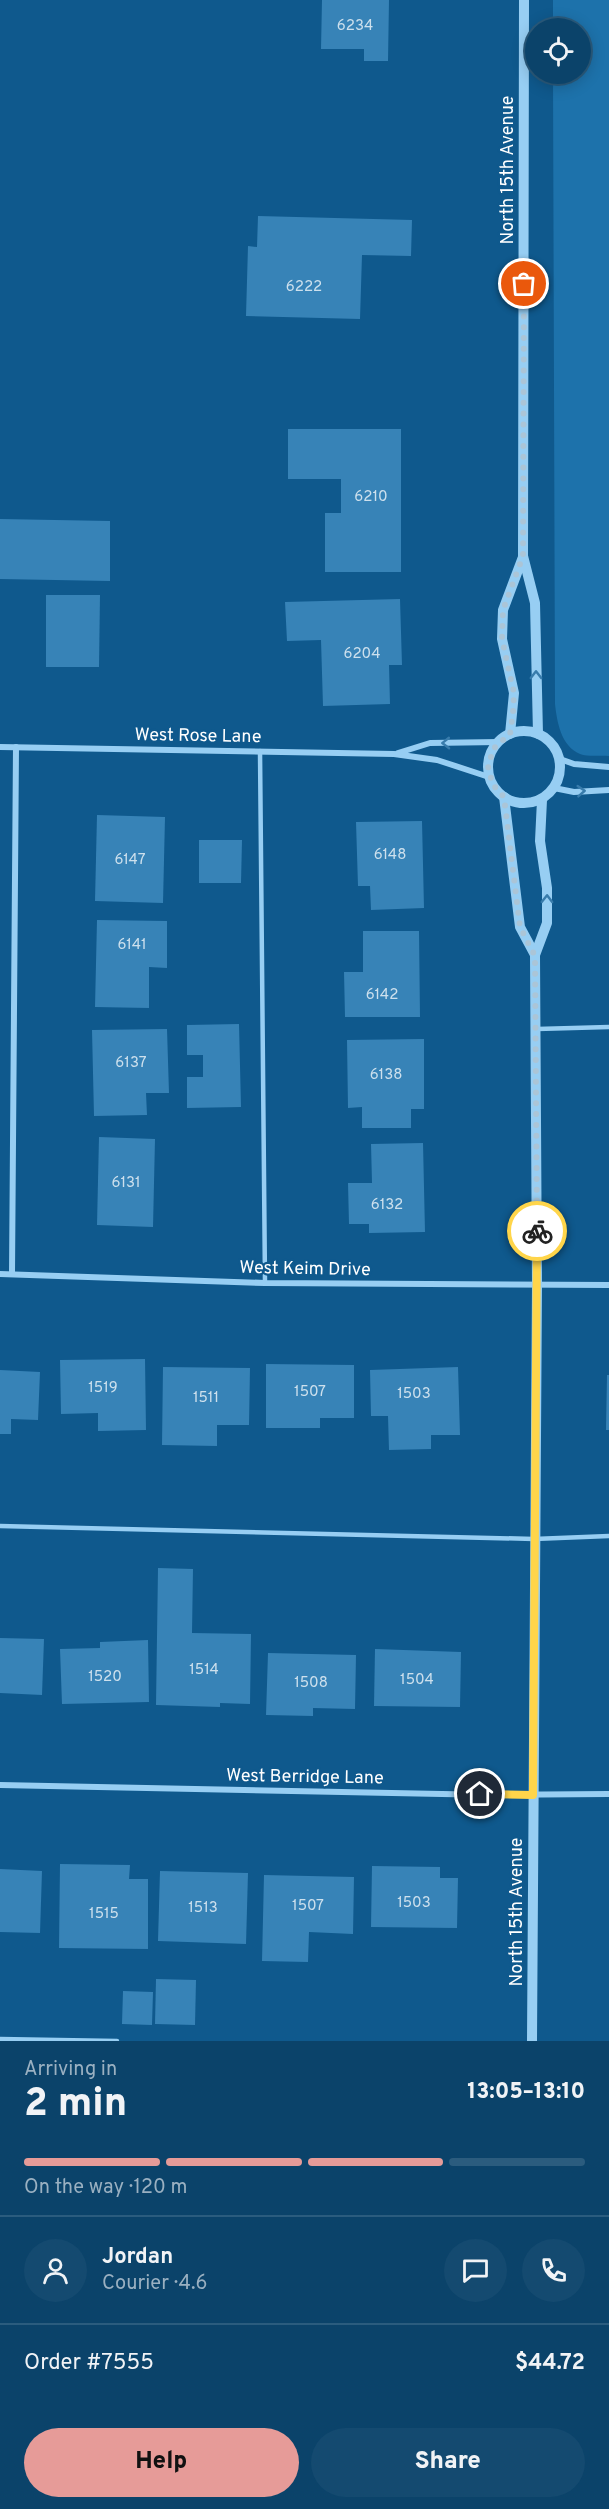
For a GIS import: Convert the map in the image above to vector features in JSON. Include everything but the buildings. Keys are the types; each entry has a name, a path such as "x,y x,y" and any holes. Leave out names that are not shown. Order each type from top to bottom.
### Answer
{"street":[{"name":"North 15th Avenue","path":"524,0 523,556 536,603 538,734"},
{"name":"North 15th Avenue","path":"510,734 514,693 502,639 503,610 523,556"},
{"path":"519,732 538,734 548,740 560,759 559,779 542,800 523,804 504,797 489,777 489,758 499,742 510,734 519,732"},
{"name":"West Rose Lane","path":"394,754 430,743 499,742"},
{"name":"West Rose Lane","path":"0,747 394,754 437,760 489,777"},
{"path":"12,1274 15,747"},
{"path":"560,759 574,764 609,767"},
{"path":"554,788 574,792 609,790"},
{"name":"North 15th Avenue","path":"504,797 520,927 535,956"},
{"name":"North 15th Avenue","path":"532,2041 537,1285 535,956 547,923 547,888 540,841 542,800"},
{"name":"West Keim Drive","path":"0,1274 265,1283 609,1285"},
{"name":"West Berridge Lane","path":"0,1785 533,1795 609,1794"}],"lane":[{"path":"260,751 265,1283"},
{"path":"536,1029 609,1027"},
{"path":"0,1526 534,1539 609,1536"},
{"path":"0,2039 117,2041"}],"shaded area":[{"path":"553,0 609,0 609,756 583,755 568,745 561,733 555,704 553,84 591,84 591,18 553,18"}],"way so far":[{"path":"524,284 523,556 503,610 502,639 514,693 513,713 510,734 493,749 488,768 493,785 504,797 514,863 520,927 535,956 537,1231"}],"route":[{"path":"480,1794 533,1795 537,1231"}]}
